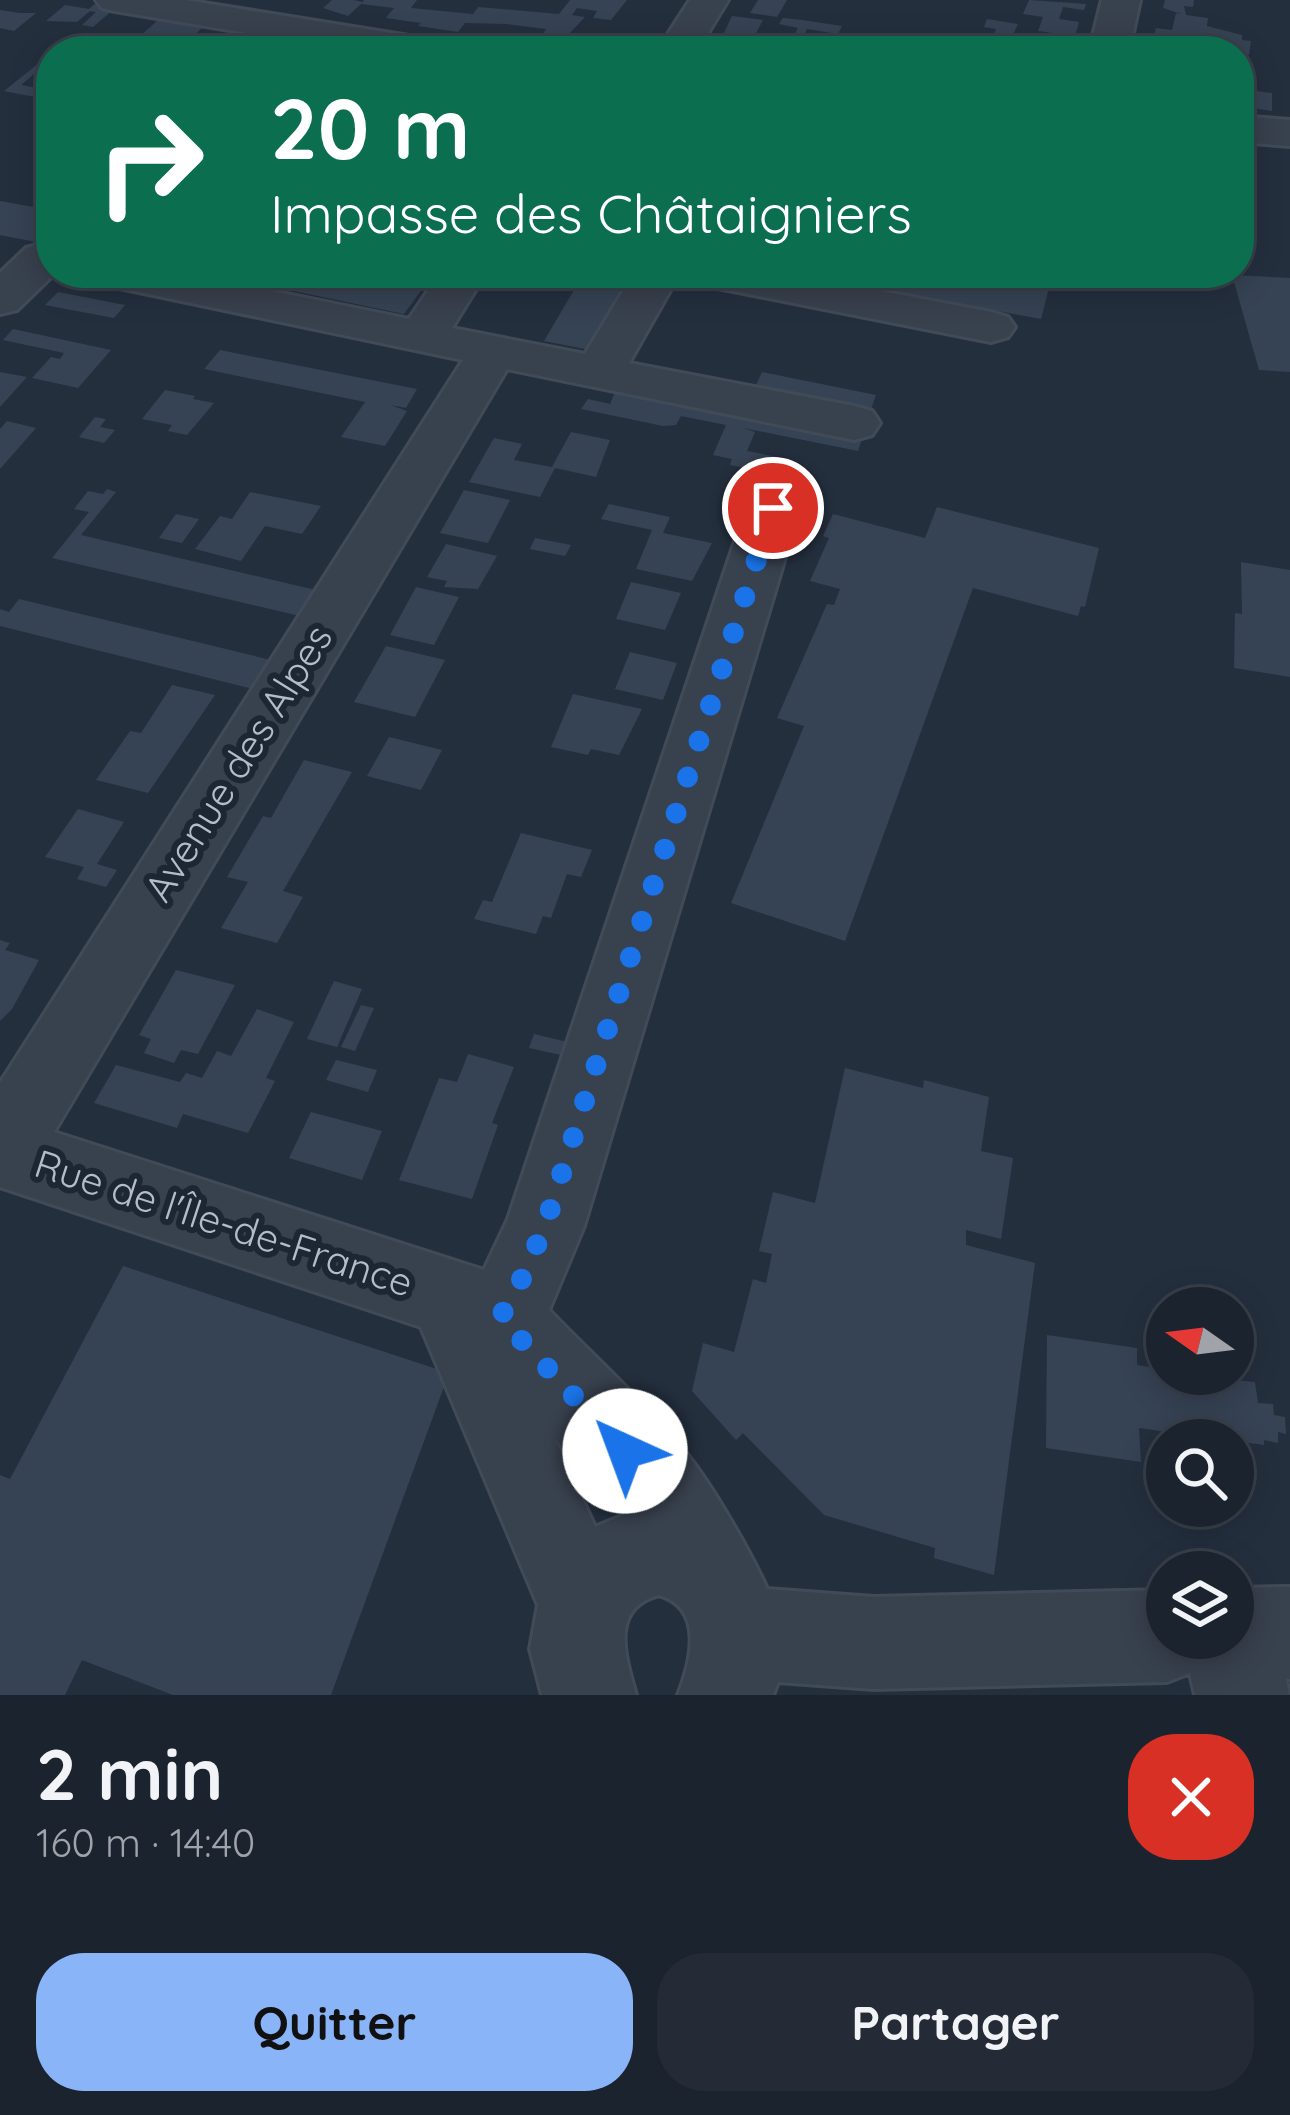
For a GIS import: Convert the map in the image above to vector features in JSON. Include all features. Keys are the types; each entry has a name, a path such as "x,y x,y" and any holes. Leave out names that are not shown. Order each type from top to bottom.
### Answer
{"street":[{"path":"115,0 283,13 371,36"},
{"path":"686,36 709,0"},
{"path":"1112,36 1121,0"},
{"path":"1254,130 1290,133"},
{"path":"188,288 422,336 484,363 599,372 854,423"},
{"path":"422,336 454,288"},
{"path":"599,372 648,288"},
{"path":"790,288 991,327"},
{"name":"Avenue des Alpes","path":"0,1151 484,363"},
{"path":"582,1668 474,1321 515,1294 545,1226 773,508"},
{"name":"Rue de l'Île-de-France","path":"0,1151 474,1321 656,1485 722,1631"},
{"path":"582,1668 596,1580 635,1552 658,1549 722,1631 874,1643 1146,1637"},
{"path":"1254,1635 1290,1634"},
{"path":"1235,1659 1242,1695"}],"building":[{"path":"332,0 363,2 348,16 323,8"},
{"path":"364,0 417,0 411,8 473,14 478,7 559,14 570,0 627,0 611,20 593,18 597,11 577,8 572,15 585,17 567,36 542,35 546,29 507,24 465,23 458,32 418,26 421,23 386,18 394,8 361,4"},
{"path":"758,0 787,0 777,17 750,13"},
{"path":"1029,0 1086,4 1084,10 1063,7 1059,19 1079,22 1075,36 1038,31 1043,17 1023,14"},
{"path":"1165,0 1194,0 1193,7 1184,6 1186,15 1208,18 1207,26 1242,36 1154,36 1156,28 1172,30 1176,13 1182,14 1163,8"},
{"path":"97,2 114,9 93,27 82,25 96,12 90,11 77,22 46,21 65,5 89,9"},
{"path":"0,10 36,13 14,31 0,28"},
{"path":"732,16 763,20 755,36 723,35"},
{"path":"783,18 842,26 838,34 807,29 804,36 794,36 798,28 779,24"},
{"path":"987,19 1018,24 1012,36 993,36 996,29 984,27"},
{"path":"158,20 203,27 194,36 140,36"},
{"path":"36,65 36,74 21,85 36,88 36,97 4,91"},
{"path":"1254,91 1272,93 1272,111 1254,108"},
{"path":"0,201 36,207 36,242 0,235"},
{"path":"1254,276 1290,278 1290,372 1259,370 1236,288 1254,288"},
{"path":"279,288 423,288 404,314"},
{"path":"575,288 634,288 600,352 544,341"},
{"path":"876,288 1049,288 1041,319"},
{"path":"58,292 125,305 114,318 45,305"},
{"path":"13,329 111,350 78,388 32,378 51,357 60,359 64,353 3,340"},
{"path":"220,350 417,389 406,408 390,405 407,411 385,446 341,437 365,402 204,369"},
{"path":"0,372 27,377 0,407"},
{"path":"762,372 876,395 870,412 754,390"},
{"path":"618,385 864,433 858,451 743,428 755,432 747,451 778,457 773,474 730,465 732,459 713,455 726,425 681,416 676,425 663,426 581,409 588,399 610,404"},
{"path":"165,390 214,403 187,435 168,431 172,425 142,419"},
{"path":"95,417 106,419 100,427 115,430 104,443 79,437"},
{"path":"7,421 36,428 0,469 0,429"},
{"path":"571,432 610,440 596,477 555,468 540,497 469,482 494,438 522,444 514,460 552,467"},
{"path":"107,489 116,492 81,535 316,590 300,616 52,558 89,512 74,509 88,491 103,494"},
{"path":"464,490 510,500 488,543 440,533"},
{"path":"250,492 321,506 302,534 265,526 241,561 195,549 220,516 232,519"},
{"path":"609,504 670,517 663,533 712,543 692,581 636,569 652,530 601,519"},
{"path":"937,507 1099,548 1085,607 1081,606 1078,616 973,588 845,941 731,903 804,726 777,718 827,604 834,605 840,589 810,581 829,538 823,536 833,514 925,538"},
{"path":"176,514 199,519 182,543 159,538"},
{"path":"535,538 571,545 565,556 530,549"},
{"path":"446,544 497,556 478,589 444,587 447,581 427,577"},
{"path":"1241,562 1290,570 1290,677 1234,668 1235,613 1242,614"},
{"path":"631,582 681,593 665,630 616,619"},
{"path":"416,587 459,597 434,645 390,635"},
{"path":"19,599 271,660 253,689 0,626 0,609 9,612"},
{"path":"386,646 445,660 415,717 354,702"},
{"path":"630,652 677,663 663,700 615,689"},
{"path":"172,685 215,695 148,793 96,780 130,731 141,733"},
{"path":"573,694 642,709 619,755 591,749 588,755 551,747"},
{"path":"389,737 442,750 421,790 367,776"},
{"path":"304,760 352,772 283,891 303,897 277,943 221,928 248,882 227,877 263,816 271,818"},
{"path":"78,809 124,822 97,864 117,870 106,887 77,879 84,867 45,857"},
{"path":"521,833 592,850 581,877 567,874 551,918 543,916 536,934 474,919 483,900 492,902"},
{"path":"0,940 10,943 5,950 39,960 12,1009 0,1021"},
{"path":"176,970 235,985 198,1054 181,1050 174,1063 144,1053 151,1039 139,1035"},
{"path":"334,981 362,989 337,1047 307,1039"},
{"path":"361,1005 374,1008 355,1051 341,1047"},
{"path":"257,1009 294,1022 266,1078 275,1081 248,1133 183,1114 177,1128 94,1103 116,1065 180,1082 186,1073 202,1078 217,1051 231,1056"},
{"path":"534,1034 584,1046 579,1059 529,1048"},
{"path":"468,1054 514,1067 492,1123 498,1125 472,1199 399,1180 439,1078 457,1082"},
{"path":"336,1060 377,1070 368,1092 326,1080"},
{"path":"845,1068 923,1088 924,1080 989,1097 981,1151 1013,1158 1001,1239 966,1230 966,1245 1035,1263 994,1575 934,1558 935,1548 824,1515 743,1433 736,1440 692,1391 703,1343 734,1352 753,1279 766,1283 772,1254 759,1251 773,1192 815,1203"},
{"path":"311,1112 382,1131 362,1180 289,1158"},
{"path":"123,1266 449,1373 331,1695 173,1695 82,1660 65,1695 0,1695 0,1475 10,1479"},
{"path":"1047,1335 1137,1348 1137,1365 1146,1366 1146,1395 1254,1395 1255,1382 1258,1403 1273,1404 1274,1415 1285,1417 1286,1434 1278,1432 1278,1443 1264,1440 1264,1445 1254,1444 1254,1419 1146,1419 1146,1429 1139,1428 1141,1462 1046,1448"}],"route":[{"path":"625,1451 500,1317 545,1226 773,508"}]}
